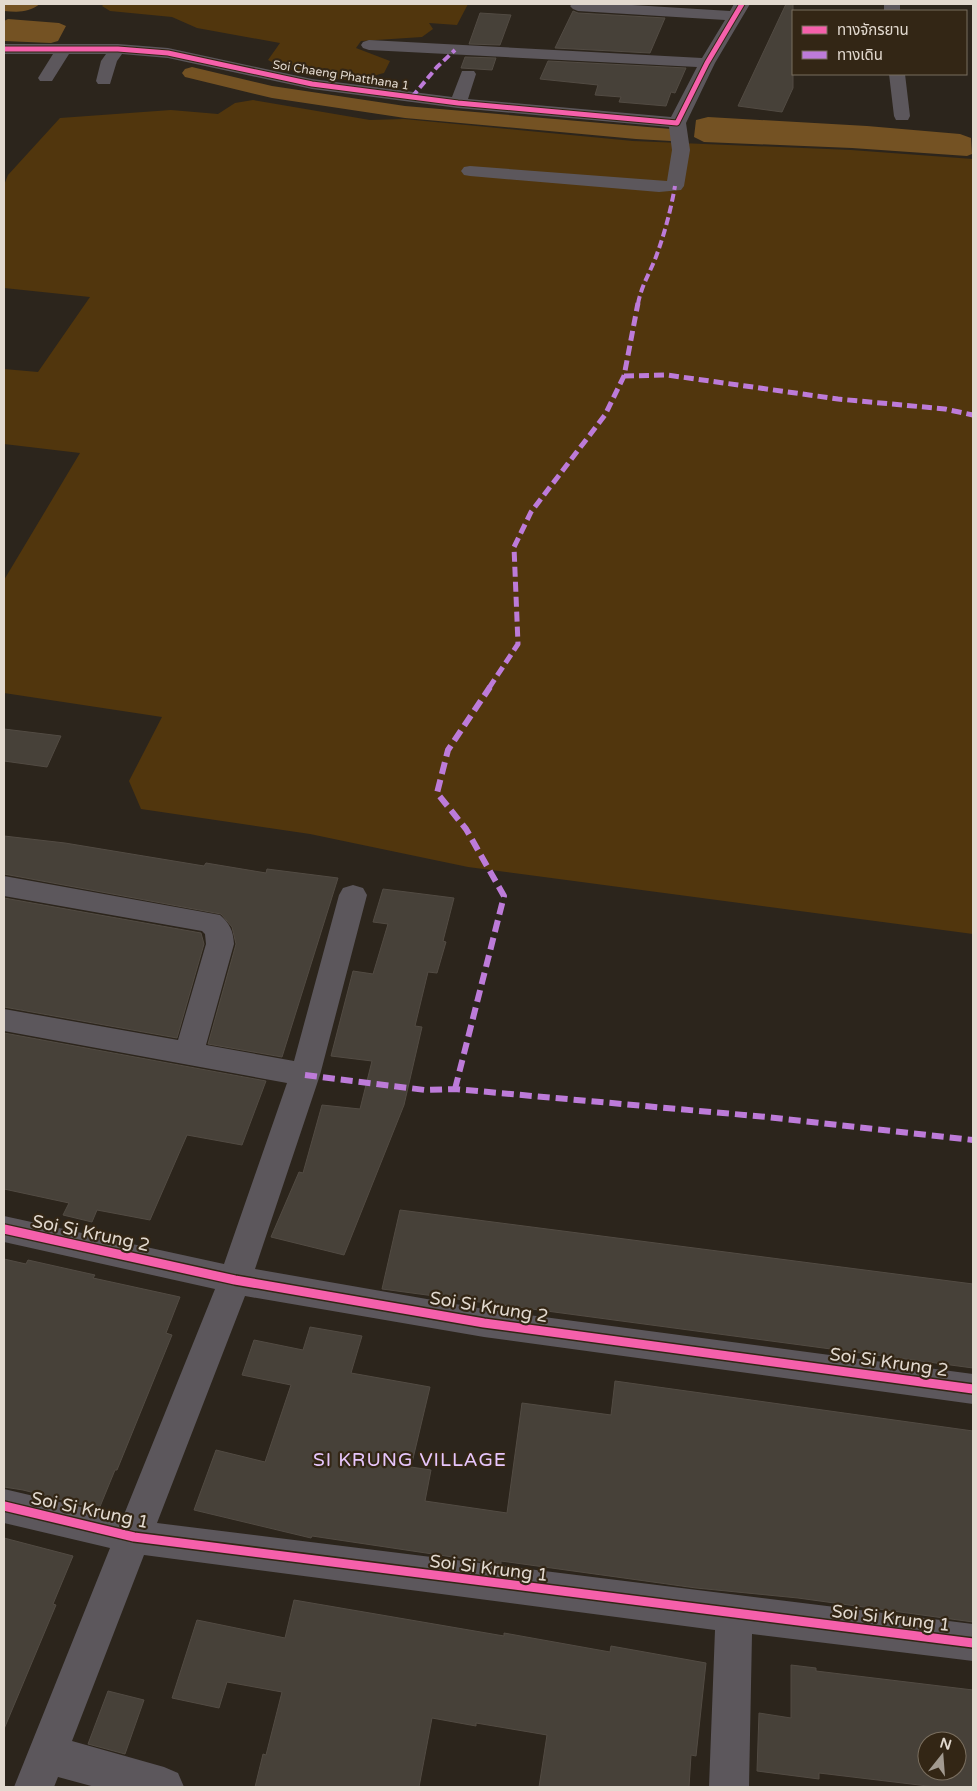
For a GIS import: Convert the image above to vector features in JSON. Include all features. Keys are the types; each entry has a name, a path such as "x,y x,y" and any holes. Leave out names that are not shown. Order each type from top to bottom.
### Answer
{"street":[{"path":"470,171 659,187 674,186 681,150 677,123 707,63 738,10 578,6"},
{"path":"368,45 420,41 707,63"},
{"name":"Soi Chaeng Phatthana 1","path":"4,49 118,49 154,59 212,61 312,84 458,103 677,123"},
{"path":"46,78 64,49"},
{"path":"104,81 109,61 118,49"},
{"path":"458,103 468,74"},
{"path":"897,75 902,116"},
{"path":"4,886 210,922 219,930 220,944 189,1054"},
{"path":"164,1787 41,1771 234,1280 304,1075 353,895"},
{"path":"4,1020 304,1075"},
{"name":"Soi Si Krung 2","path":"4,1229 234,1280 484,1323 973,1388"},
{"name":"Soi Si Krung 1","path":"4,1506 134,1537 973,1643"},
{"path":"729,1787 734,1614"}],"shaded area":[{"path":"4,4 40,4 31,9 18,12 4,11"},
{"path":"104,4 468,4 457,25 429,23 433,29 422,37 361,41 356,48 390,61 384,73 357,80 311,75 277,65 268,60 280,43 197,28 172,17 110,11 102,6"},
{"path":"8,19 59,23 66,26 58,41 51,43 4,41 4,21"},
{"path":"253,100 370,120 404,119 633,141 851,150 973,159 973,934 468,867 310,834 141,809 129,781 162,717 4,693 4,580 80,453 4,444 4,369 38,372 90,297 4,288 4,185 8,175 60,118 171,110 218,114 235,103"},
{"path":"708,117 867,126 960,134 971,138 972,154 967,156 852,148 704,142 694,137 696,120"}],"building":[{"path":"786,4 793,4 793,88 782,112 738,106"},
{"path":"573,11 578,13 665,18 650,53 555,48"},
{"path":"480,13 511,15 500,45 469,44"},
{"path":"465,57 496,58 492,70 461,68"},
{"path":"548,61 686,68 675,93 671,92 666,106 619,102 621,97 595,95 598,85 540,79"},
{"path":"4,729 61,736 47,767 4,761"},
{"path":"4,836 65,843 204,866 206,863 266,873 267,869 338,878 282,1057 208,1044 236,944 232,927 221,914 4,874"},
{"path":"383,889 454,898 443,941 446,942 437,973 428,972 415,1026 422,1027 404,1105 344,1255 271,1237 299,1172 303,1173 322,1105 360,1109 372,1061 331,1056 353,971 373,974 388,924 373,922"},
{"path":"4,898 201,933 204,944 177,1038 4,1007"},
{"path":"4,1033 266,1081 242,1145 187,1135 150,1220 97,1210 92,1222 63,1215 69,1203 4,1189"},
{"path":"400,1210 973,1284 973,1368 382,1289"},
{"path":"4,1259 26,1264 28,1260 95,1275 93,1278 180,1297 166,1333 172,1335 117,1470 115,1470 99,1509 4,1487"},
{"path":"310,1327 362,1336 351,1373 430,1387 411,1467 431,1470 425,1501 507,1513 522,1403 611,1415 615,1381 973,1431 973,1622 798,1598 696,1588 501,1561 501,1564 312,1536 311,1538 194,1510 216,1450 265,1462 291,1385 242,1375 254,1340 303,1350"},
{"path":"4,1538 73,1556 53,1604 56,1605 4,1729"},
{"path":"294,1600 504,1636 504,1633 610,1652 611,1646 706,1663 696,1756 691,1755 689,1787 539,1787 547,1735 432,1718 419,1787 255,1787 263,1754 266,1755 282,1692 227,1682 219,1708 172,1698 197,1620 285,1638"},
{"path":"791,1665 816,1668 816,1671 973,1690 973,1787 936,1787 819,1773 819,1779 757,1771 759,1713 791,1718"},
{"path":"108,1691 144,1700 125,1754 88,1744"}],"waterway":[{"path":"192,73 272,92 405,112 671,135"}],"marked path":[{"path":"412,97 437,67 455,50"},
{"path":"455,1089 504,896 466,829 437,793 448,750 518,644 514,547 531,512 605,415 624,376 640,292 657,255 670,212 675,186"},
{"path":"624,376 667,375 838,399 945,409 973,415"},
{"path":"305,1075 425,1090 455,1089 767,1117 973,1140"}],"cycle path":[{"path":"4,49 118,49 168,53 312,84 458,103 677,123 707,63 742,4"},
{"path":"4,1229 235,1280 484,1323 973,1389"},
{"path":"4,1506 134,1537 973,1643"}],"district":[{"name":"SI KRUNG VILLAGE","path":"410,1460"}]}
